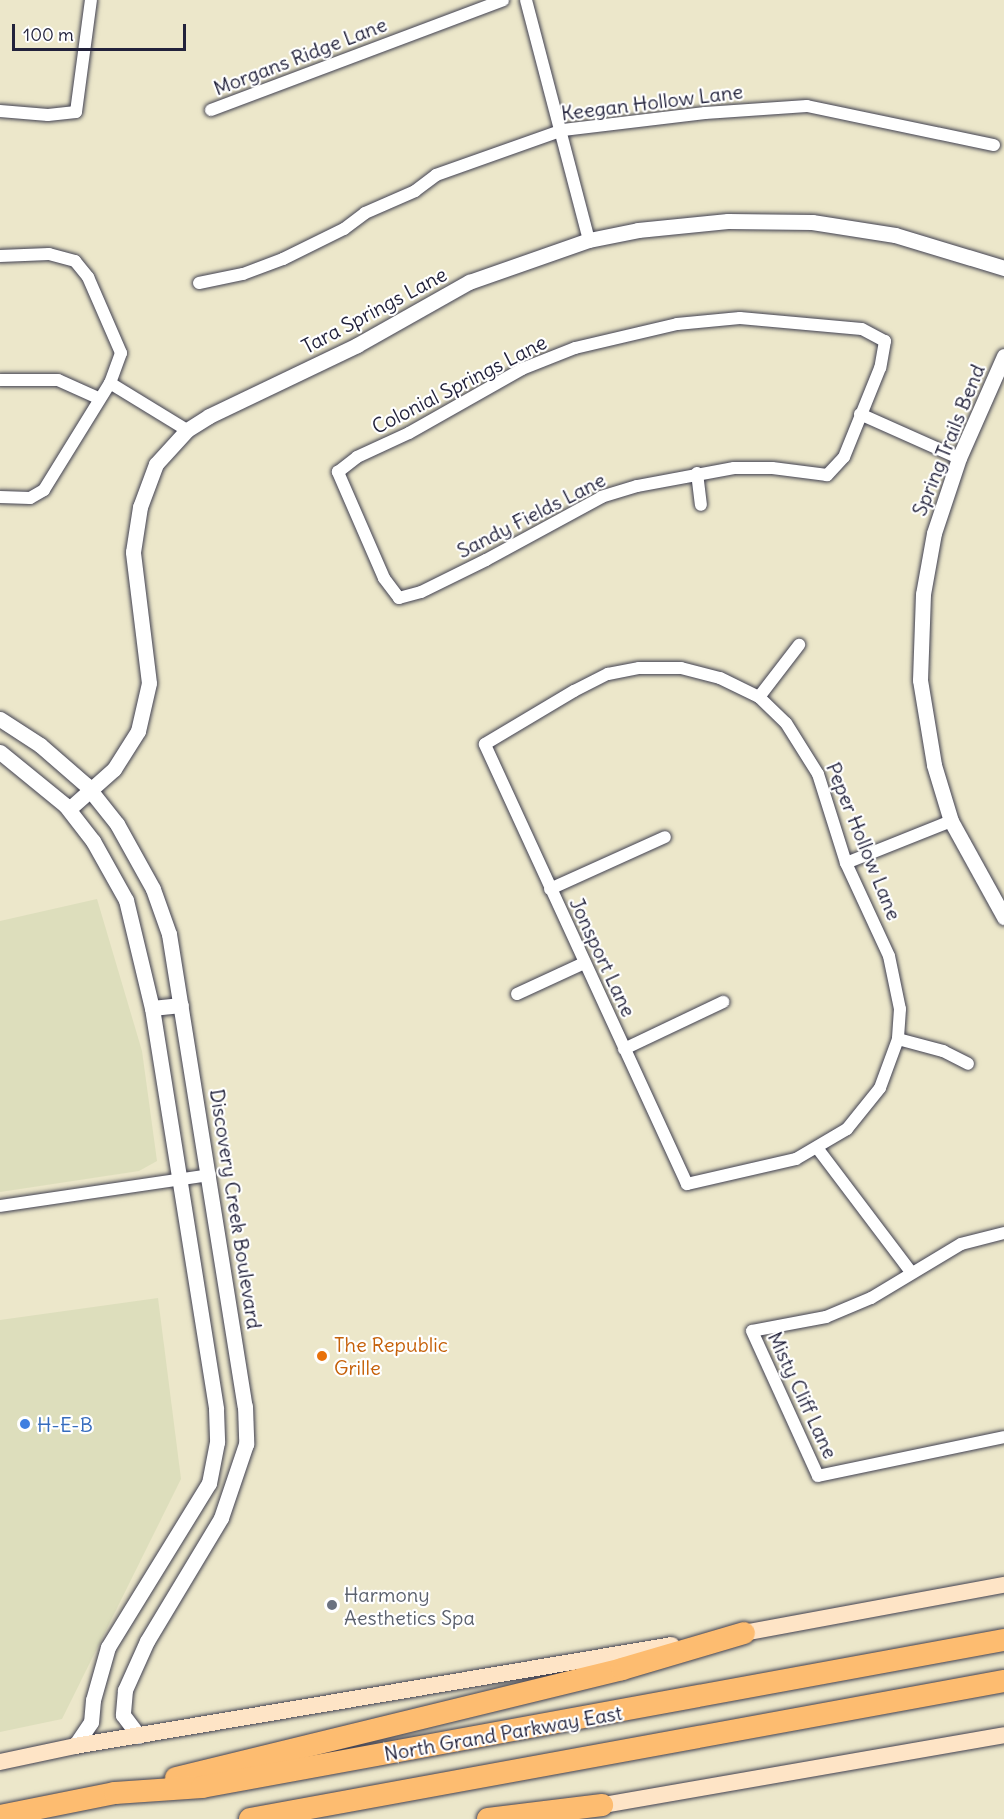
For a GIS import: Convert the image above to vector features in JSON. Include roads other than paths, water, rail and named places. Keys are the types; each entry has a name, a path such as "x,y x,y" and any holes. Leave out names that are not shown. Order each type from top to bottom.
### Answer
{"highway":[{"path":"115,1793 622,1669 744,1633"},
{"name":"North Grand Parkway East","path":"0,1816 115,1793 213,1785 1004,1640"},
{"name":"North Grand Parkway East","path":"250,1819 1004,1681"},
{"path":"488,1819 602,1805"}],"main road":[{"path":"0,1762 75,1746 744,1633 1004,1585"},
{"path":"530,1819 1004,1735"}],"street":[{"path":"0,111 48,115 76,112 92,0"},
{"name":"Morgans Ridge Lane","path":"211,110 503,0"},
{"path":"526,0 563,130 589,240"},
{"name":"Keegan Hollow Lane","path":"200,283 243,274 283,259 344,230 365,213 415,191 436,175 563,130 705,113 807,106 994,145"},
{"name":"Tara Springs Lane","path":"69,809 91,791 122,759 143,715 149,673 133,552 140,507 156,464 187,430 357,345 470,282 589,240 686,224 812,222 894,235 1004,268"},
{"path":"0,256 62,255 83,270 119,343 119,365 110,383 98,398 44,490 30,498 0,497"},
{"name":"Colonial Springs Lane","path":"399,598 384,578 339,472 357,457 409,433 522,369 617,335 740,318 862,328 885,341 880,368 860,414"},
{"name":"Spring Trails Bend","path":"1004,356 959,458 934,533 923,594 920,680 934,765 951,821 1004,917"},
{"path":"0,380 58,380 98,398"},
{"path":"110,383 187,430"},
{"path":"860,414 959,458"},
{"name":"Sandy Fields Lane","path":"399,598 421,592 486,560 602,497 697,473 772,468 827,476 844,457 860,414"},
{"path":"697,473 701,505"},
{"path":"759,697 799,645"},
{"name":"Peper Hollow Lane","path":"485,744 574,691 608,674 639,668 681,668 720,678 759,697 786,723 806,751 818,774 846,863 896,980 898,1039 880,1088 848,1129 818,1149 796,1159 687,1184"},
{"name":"Discovery Creek Boulevard","path":"0,719 40,745 91,791 123,834 153,889 169,934 210,1175 245,1406 246,1444 221,1518 147,1641 128,1680 121,1704 123,1715 139,1736"},
{"name":"Jonsport Lane","path":"485,744 687,1184"},
{"path":"0,752 69,809 97,846 126,900 152,1008 181,1178 216,1409 217,1442 209,1483 197,1508 108,1647 93,1700 91,1722 75,1746"},
{"path":"846,863 951,821"},
{"path":"550,889 665,837"},
{"path":"517,994 584,963"},
{"path":"624,1049 723,1002"},
{"path":"152,1008 181,1005"},
{"path":"898,1039 943,1051 968,1064"},
{"path":"818,1149 911,1272 961,1244 1004,1233"},
{"path":"0,1206 210,1175"},
{"name":"Misty Cliff Lane","path":"911,1272 871,1298 826,1317 752,1331 818,1476 1004,1437"}],"place":[{"name":"The Republic Grille","path":"322,1356"},
{"name":"H-E-B","path":"25,1424"},
{"name":"Harmony Aesthetics Spa","path":"332,1605"}]}
